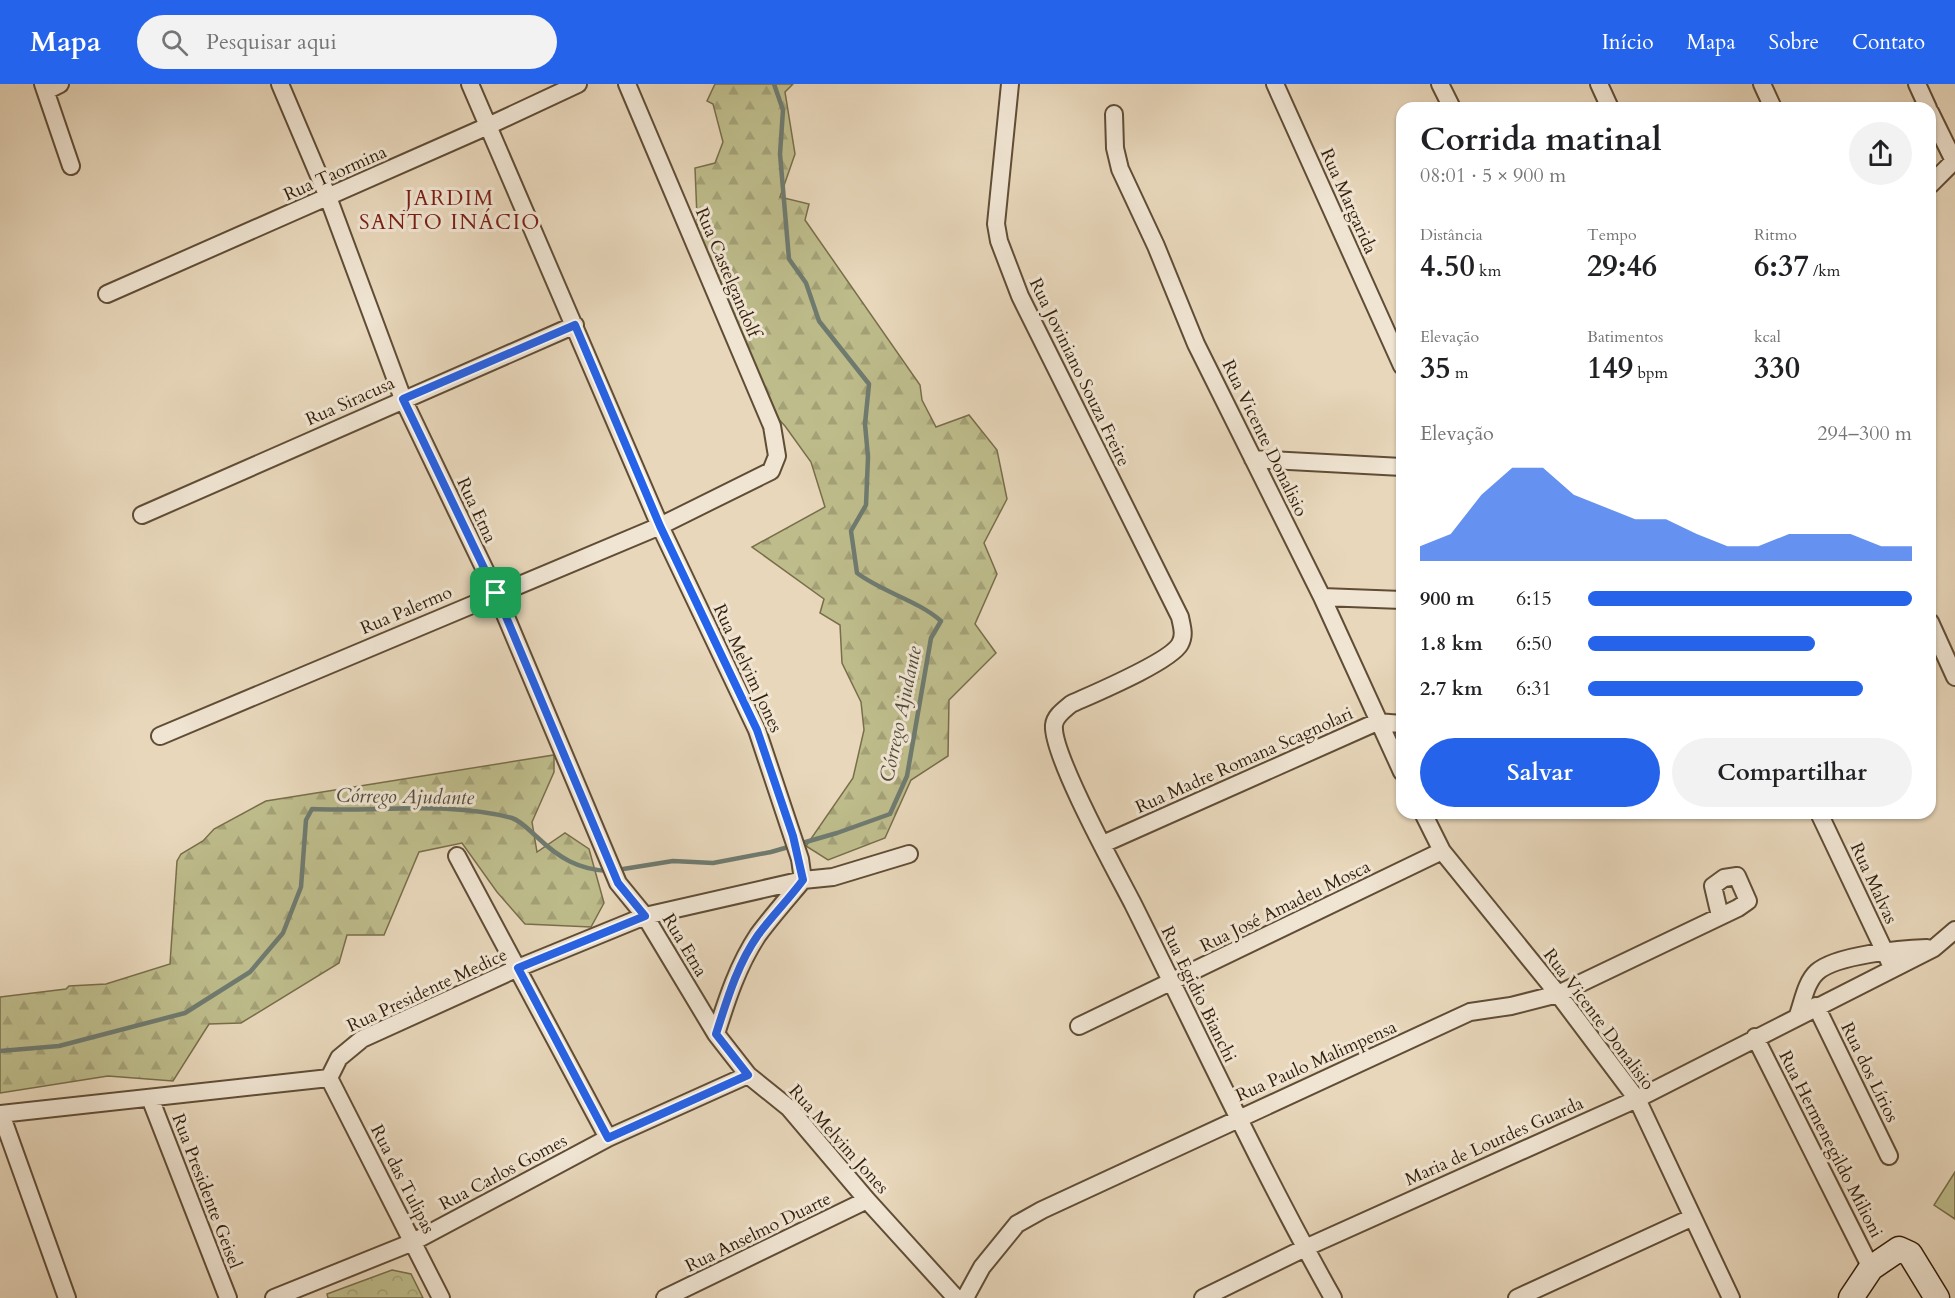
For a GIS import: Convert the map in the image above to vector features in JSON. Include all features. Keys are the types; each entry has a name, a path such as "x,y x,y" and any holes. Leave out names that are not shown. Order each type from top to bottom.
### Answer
{"street":[{"name":"Rua Etna","path":"280,84 328,197 403,399 496,593 618,883 645,916 716,1034"},
{"name":"Rua Melvim Jones","path":"470,84 660,526 757,730 793,836 803,880"},
{"name":"Rua Taormina","path":"107,294 578,84"},
{"name":"Rua Castelgandolf","path":"627,84 772,426 776,463 765,475"},
{"name":"Rua Joviniano Souza Freire","path":"1010,84 996,225 999,241 1033,324 1180,617 1184,633 1180,645 1167,658 1071,704"},
{"name":"Rua Margarida","path":"1275,84 1396,353"},
{"path":"1440,84 1449,102"},
{"path":"1599,84 1607,102"},
{"path":"1762,84 1770,102"},
{"path":"1917,84 1925,102"},
{"path":"50,86 71,166"},
{"name":"Rua Vicente Donalisio","path":"1114,114 1115,148 1120,169 1156,246 1196,344 1322,597 1396,760"},
{"path":"1936,124 1955,161 1936,179"},
{"name":"Rua Siracusa","path":"142,515 575,325"},
{"path":"1253,459 1396,467"},
{"name":"Rua Palermo","path":"160,736 660,526 765,475"},
{"path":"1322,597 1396,600"},
{"path":"1936,635 1955,677"},
{"name":"Rua Egidio Bianchi","path":"1071,704 1059,714 1054,725 1067,771 1239,1118 1333,1298"},
{"name":"Rua Madre Romana Scagnolari","path":"1103,844 1377,722 1396,723"},
{"name":"Rua Vicente Donalisio","path":"1426,819 1442,851 1558,994 1636,1099 1731,1298"},
{"name":"Rua Malvas","path":"1823,819 1893,969"},
{"name":"Rua José Amadeu Mosca","path":"1079,1026 1442,851"},
{"name":"Rua Presidente Medice","path":"329,1078 339,1058 362,1039 518,968 645,916 803,880 833,877 868,869 909,854"},
{"path":"457,856 608,1138"},
{"path":"716,1034 730,989 743,960 758,935 803,880"},
{"name":"Rua Paulo Malimpensa","path":"965,1298 982,1267 1017,1224 1239,1118 1470,1012 1511,1006 1558,994 1720,916"},
{"name":"Maria de Lourdes Guarda","path":"1203,1298 1305,1248 1636,1099 1934,948 1955,930"},
{"path":"1798,1015 1809,982 1816,972 1826,967 1884,951 1934,948"},
{"name":"Rua dos Lírios","path":"1816,1006 1889,1156"},
{"name":"Rua Melvim Jones","path":"716,1034 748,1075 789,1108 867,1200 956,1298"},
{"name":"Rua Hermenegildo Milioni","path":"1755,1037 1871,1268"},
{"name":"Rua Carlos Gomes","path":"274,1298 413,1242 608,1138 748,1075"},
{"path":"67,1298 1,1114 329,1078"},
{"name":"Rua das Tulipas","path":"329,1078 441,1298"},
{"name":"Rua Presidente Geisel","path":"150,1098 228,1298"},
{"name":"Rua Anselmo Duarte","path":"665,1298 867,1200"},
{"path":"1517,1298 1691,1218"},
{"path":"1851,1298 1871,1268 1899,1249 1910,1254 1937,1298"}],"green space":[{"path":"715,84 793,84 785,92 795,154 780,197 809,204 805,220 920,385 922,400 936,427 969,415 997,450 1007,499 984,543 997,574 975,624 996,653 949,700 948,756 911,780 885,838 828,860 806,846 853,778 864,730 861,702 842,663 840,625 820,613 824,599 752,547 825,507 811,462 785,426 752,391 699,266 695,168 715,163 723,142 713,104 707,101"},
{"path":"554,755 554,772 532,822 537,852 565,833 589,849 604,903 591,927 525,924 497,892 462,843 419,852 384,935 347,935 339,963 241,1023 209,1024 173,1081 108,1076 0,1093 0,997 66,989 69,986 106,984 170,964 177,861 181,854 203,841 214,829 266,801"},
{"path":"1955,1172 1955,1219 1934,1205"},
{"path":"392,1270 411,1274 423,1298 328,1298 327,1294"}],"waterway":[{"name":"Córrego Ajudante","path":"617,870 673,861 713,863 771,852 837,833 890,814 907,776 931,638 941,621 922,607 857,573 851,531 866,505 868,457 865,424 869,384 819,321 806,283 789,259 780,154 783,110 774,84"},
{"name":"Córrego Ajudante","path":"0,1051 59,1046 185,1013 250,972 283,933 301,887 306,820 312,809 438,808 512,818 519,821 553,851 570,862 609,871"}],"district":[{"name":"JARDIM SANTO INÁCIO","path":"450,210"}],"route":[{"path":"575,325 660,526 757,730 803,871 803,880 758,935 743,960 730,989 716,1034 748,1075 608,1138 518,968 645,916 618,883 496,593 403,399 575,325"}]}
